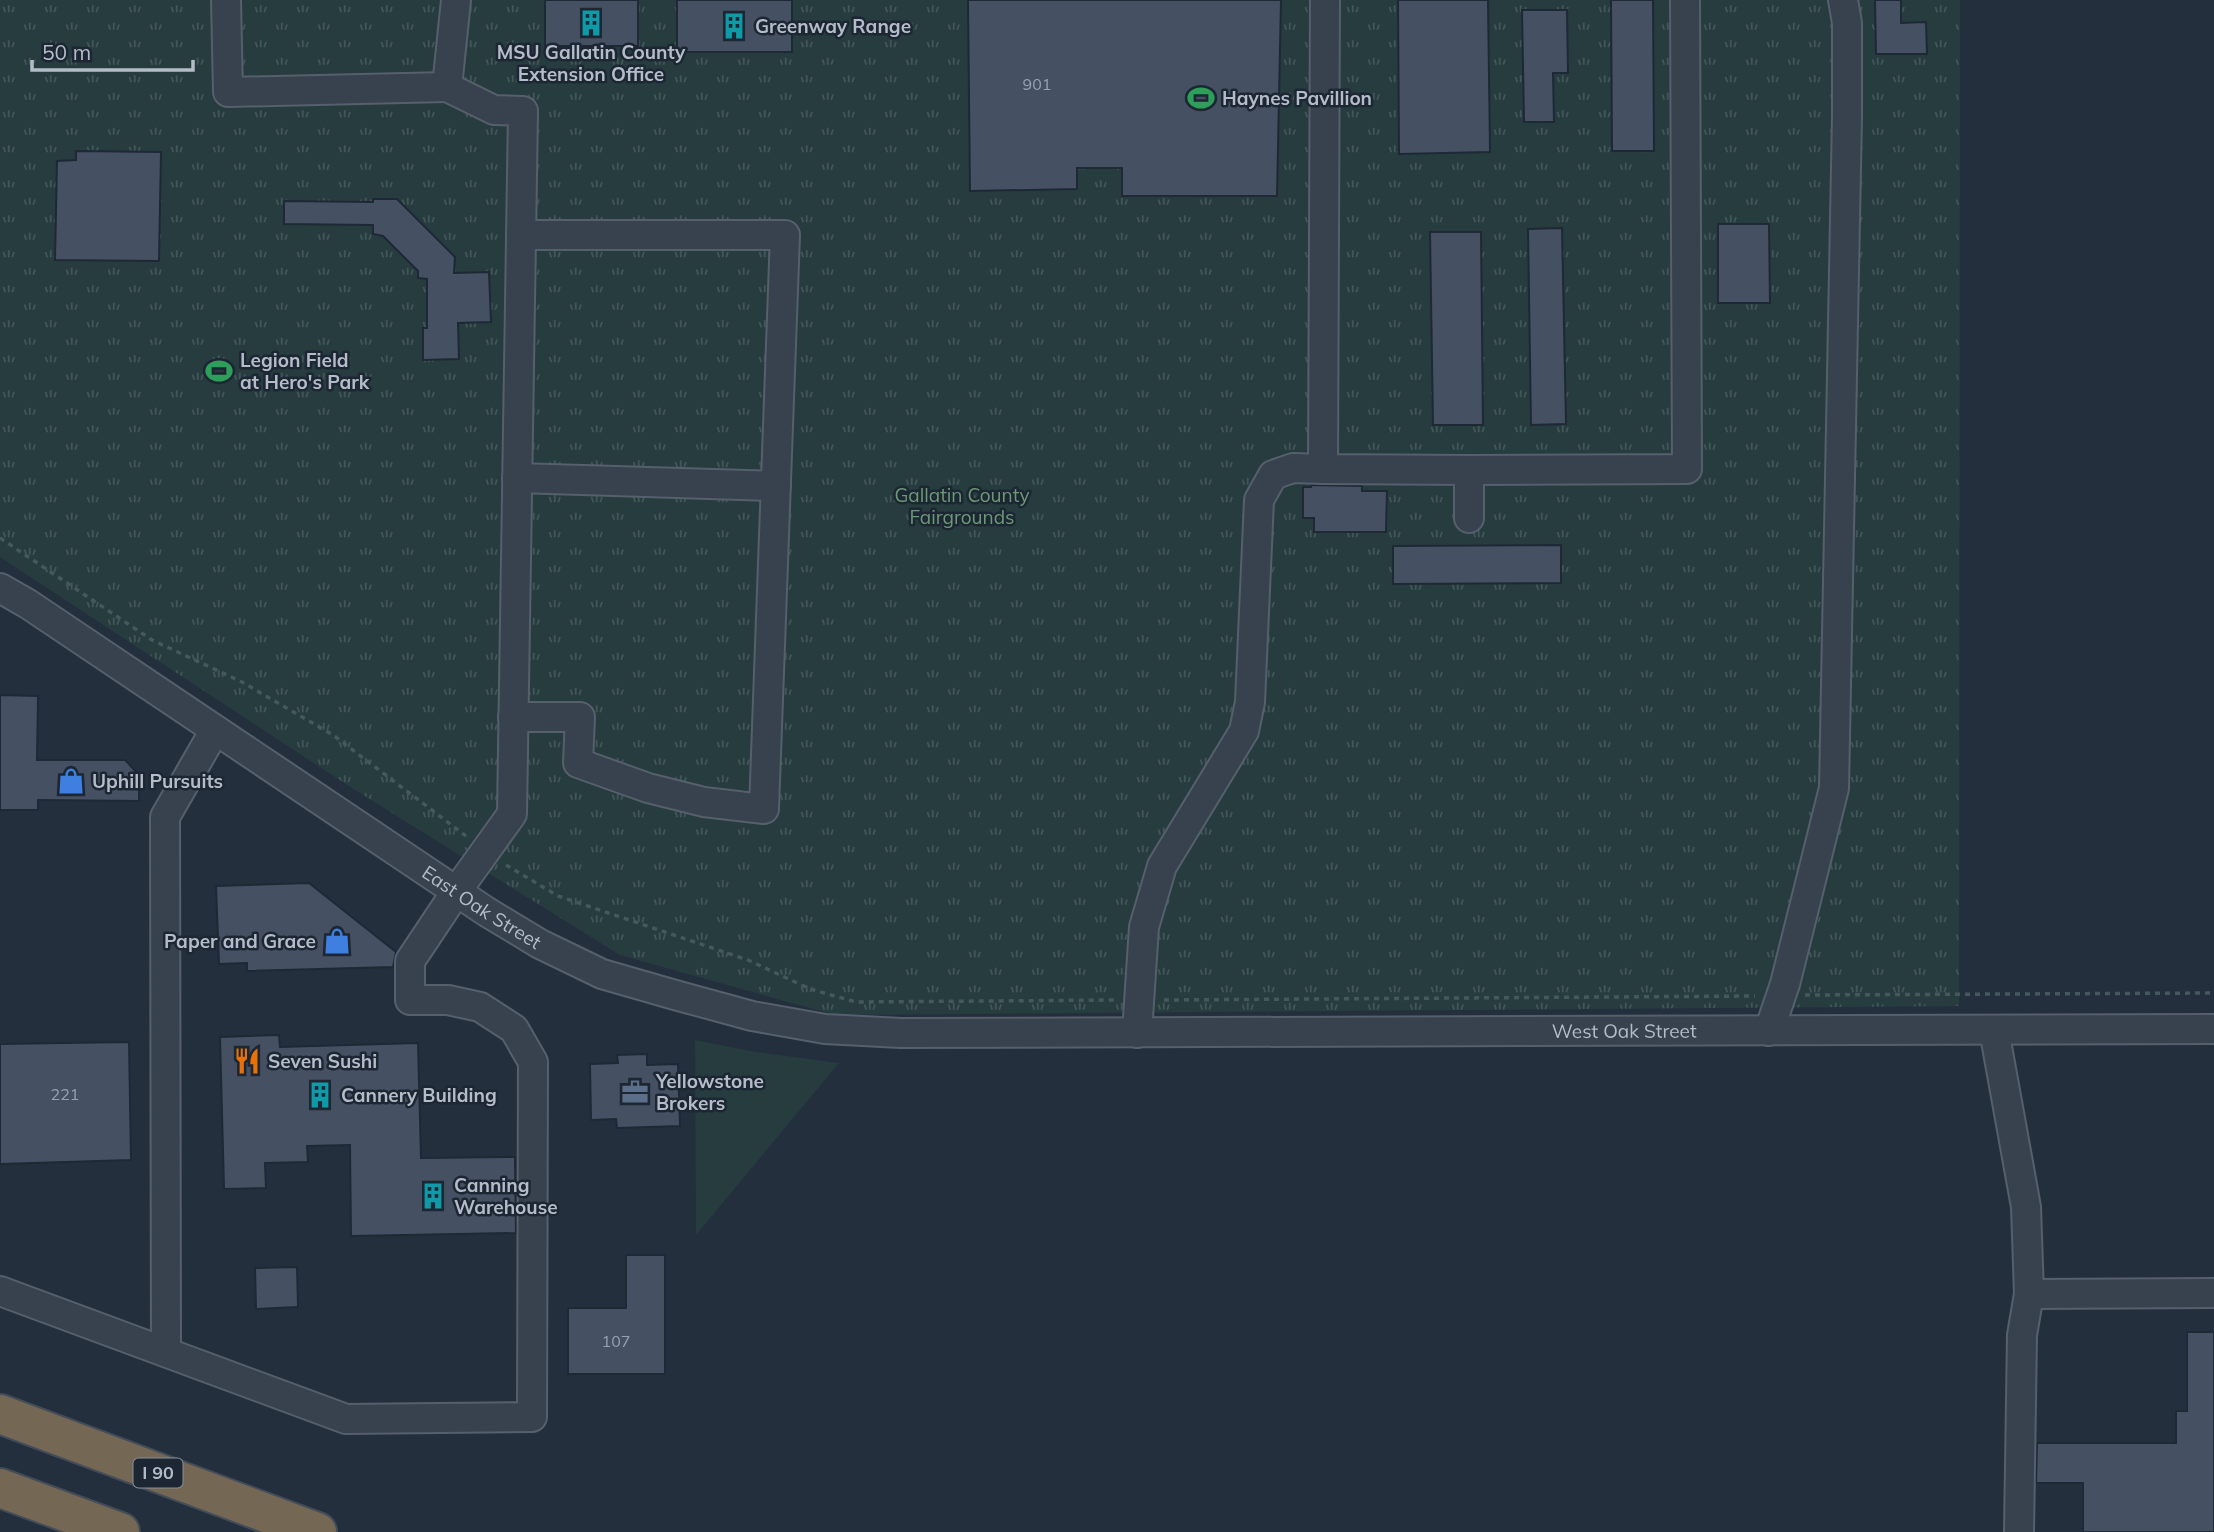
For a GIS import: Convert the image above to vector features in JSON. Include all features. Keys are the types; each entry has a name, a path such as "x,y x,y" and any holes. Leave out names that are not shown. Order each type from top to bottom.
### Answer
{"highway":[{"name":"I 90","path":"0,1414 317,1532"},
{"path":"0,1488 120,1532"}],"street":[{"path":"0,1291 346,1419 532,1417 533,1062 514,1029 480,1007 448,1000 410,1000 410,961 512,814 523,111 494,110 447,87 228,92 226,0"},
{"path":"447,87 456,0"},
{"path":"1323,469 1325,0"},
{"path":"1137,1034 1144,927 1162,866 1244,731 1250,702 1259,500 1273,475 1293,468 1687,469 1685,0"},
{"path":"1769,1031 1781,995 1834,788 1847,116 1847,23 1843,0"},
{"path":"513,717 580,717 579,763 648,788 704,802 764,809 785,235 521,235"},
{"path":"1469,470 1469,518"},
{"path":"517,478 776,486"},
{"name":"East Oak Street","path":"0,588 28,604 456,892 540,944 602,974 752,1016 825,1029 901,1033 1034,1034"},
{"path":"166,1352 165,817 215,730"},
{"name":"West Oak Street","path":"1034,1034 2214,1028"},
{"path":"1994,1030 2026,1207 2029,1294 2022,1335 2019,1532"},
{"path":"2029,1294 2214,1293"}],"path":[{"path":"0,538 152,640 242,682 333,735 484,852 558,895 748,960 810,989 856,1002 2214,993"}],"green space":[{"name":"Gallatin County Fairgrounds","path":"0,0 1960,0 1959,1006 835,1015 620,955 352,788 0,557"},
{"path":"695,1040 756,1052 839,1063 696,1235"}],"building":[{"name":"MSU Gallatin County Extension Office","path":"545,0 638,0 638,46 545,46"},
{"name":"Greenway Range","path":"677,0 792,0 792,52 677,52"},
{"path":"968,0 1281,0 1277,196 1122,196 1122,168 1077,168 1077,189 970,191"},
{"path":"1398,0 1488,0 1490,152 1399,154"},
{"path":"1611,0 1653,0 1654,151 1612,151"},
{"path":"1875,0 1901,0 1901,23 1926,22 1927,54 1876,54"},
{"path":"1522,10 1567,10 1568,73 1553,73 1554,122 1524,122"},
{"path":"76,151 161,152 159,261 55,260 57,161 76,160"},
{"path":"373,199 397,199 455,257 454,273 489,272 491,322 458,323 459,359 423,360 423,328 427,328 427,279 418,278 418,271 383,236 373,234 373,225 284,224 284,201 373,202"},
{"path":"1718,224 1769,224 1770,303 1718,303"},
{"path":"1562,228 1566,424 1531,425 1528,229"},
{"path":"1430,232 1481,232 1483,425 1433,425"},
{"path":"1362,486 1362,491 1387,491 1386,532 1314,532 1314,518 1303,518 1303,487"},
{"path":"1561,545 1561,583 1393,584 1393,546"},
{"path":"0,695 38,696 37,760 125,760 139,775 139,801 38,800 38,810 0,810"},
{"path":"309,883 396,952 393,967 247,971 247,963 219,964 216,886"},
{"name":"Cannery Building","path":"279,1035 280,1047 418,1043 421,1158 515,1157 516,1233 351,1236 350,1145 307,1146 308,1162 265,1163 266,1188 224,1189 220,1037"},
{"path":"129,1042 131,1160 0,1164 0,1044"},
{"name":"Yellowstone Brokers","path":"647,1054 647,1065 678,1064 680,1126 617,1128 616,1119 591,1120 590,1064 618,1063 617,1055"},
{"path":"626,1255 665,1255 665,1374 568,1374 568,1308 626,1308"},
{"path":"297,1267 298,1307 256,1309 255,1268"},
{"path":"2187,1332 2214,1332 2214,1532 2083,1532 2083,1483 2036,1483 2037,1443 2176,1443 2176,1411 2187,1411"}],"place":[{"name":"MSU Gallatin County Extension Office","path":"591,23"},
{"name":"Greenway Range","path":"734,26"},
{"name":"Haynes Pavillion","path":"1201,98"},
{"name":"Legion Field at Hero's Park","path":"219,371"},
{"name":"Uphill Pursuits","path":"71,781"},
{"name":"Paper and Grace","path":"337,941"},
{"name":"Seven Sushi","path":"247,1061"},
{"name":"Yellowstone Brokers","path":"635,1092"},
{"name":"Cannery Building","path":"320,1095"},
{"name":"Canning Warehouse","path":"433,1196"}]}
